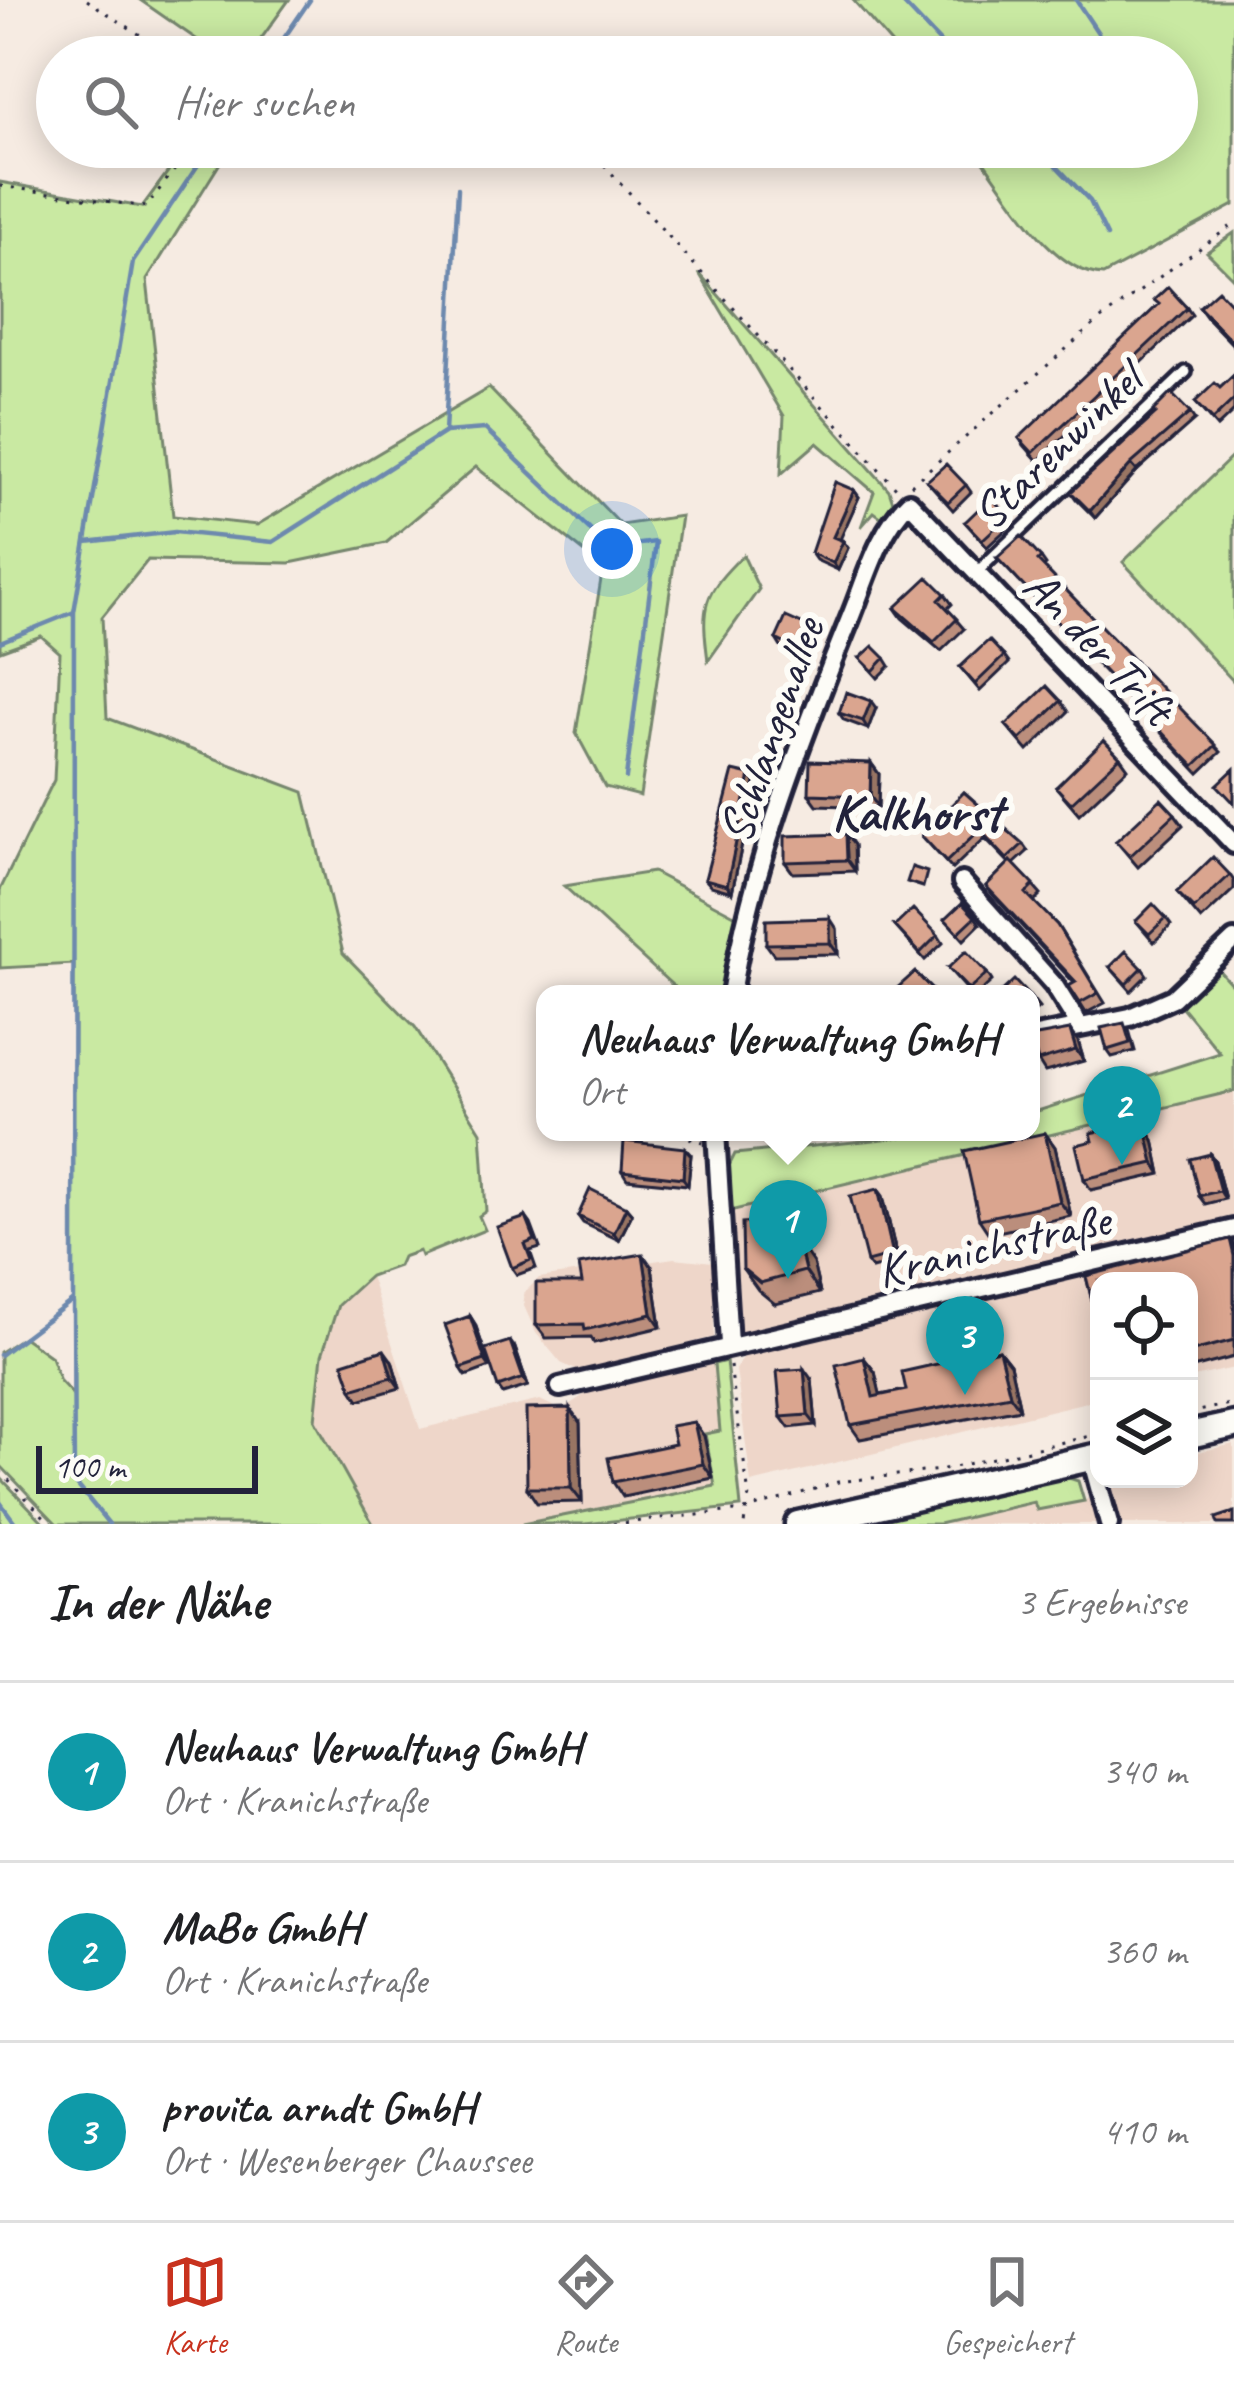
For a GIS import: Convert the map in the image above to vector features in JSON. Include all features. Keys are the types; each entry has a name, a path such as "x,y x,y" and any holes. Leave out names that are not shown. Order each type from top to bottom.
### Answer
{"main road":[{"path":"1198,1433 1234,1425"},
{"path":"798,1524 1090,1451"}],"street":[{"name":"An der Trift","path":"905,498 1234,844"},
{"name":"Schlangenallee","path":"733,985 746,917 816,704 887,527 905,498"},
{"path":"962,882 1054,985 1079,1025"},
{"path":"1040,1034 1130,1017 1173,998 1234,940"},
{"path":"717,1141 729,1344"},
{"name":"Kranichstraße","path":"560,1387 1234,1229"},
{"path":"1103,1488 1109,1524"}],"lane":[{"name":"Starenwinkel","path":"976,573 1186,371"}],"path":[{"path":"87,0 142,36"},
{"path":"0,186 146,207 176,168"},
{"path":"607,168 905,498 993,407 1098,321 1234,224"},
{"path":"729,1344 748,1496 744,1524"},
{"path":"1198,1411 1234,1403"},
{"path":"613,1524 746,1510 838,1482 1090,1450"},
{"path":"0,1471 51,1524"}],"shaded area":[{"path":"1234,1091 1234,1368 1198,1376 1198,1272 1090,1272 1090,1401 751,1483 736,1370 743,1356 730,1212"},
{"path":"674,1258 713,1262 714,1337 578,1371 561,1363 536,1333 524,1306 523,1294 539,1278"},
{"path":"370,1276 420,1429 540,1400 561,1410 587,1393 714,1364 720,1431 705,1435 716,1486 522,1524 373,1524 315,1421 322,1355 338,1305"},
{"path":"1234,1444 1234,1524 939,1524 1035,1502 1037,1509 1084,1501 1102,1488 1198,1488 1198,1452"}],"green space":[{"path":"140,0 289,0 263,36 192,36"},
{"path":"853,0 1234,0 1234,205 1103,275 1064,260 1046,244 988,168 1198,168 1198,36 885,36"},
{"path":"171,168 217,168 147,280 173,516 257,525 489,388 621,525 681,516 640,796 605,787 576,733 603,567 476,467 386,543 290,563 148,560 102,617 107,718 304,792 343,953 415,1027 481,1132 486,1211 479,1216 485,1230 421,1256 419,1251 402,1257 398,1266 370,1276 338,1305 322,1355 315,1420 373,1524 57,1524 0,1465 0,1352 23,1337 51,1357 60,1381 73,1395 74,964 0,968 0,890 54,780 60,653 41,636 0,651 0,182 142,207"},
{"path":"1234,233 1234,279 1207,252"},
{"path":"699,273 889,490 894,505 885,520 874,512 861,527 874,492 817,443 781,474 784,416"},
{"path":"1234,455 1234,682 1123,562"},
{"path":"743,555 759,589 708,661 708,602 719,581"},
{"path":"653,872 740,918 729,985 672,985 564,886"},
{"path":"1214,965 1234,987 1234,1091 1040,1137 1040,1110 1220,1053 1177,1001"},
{"path":"864,1141 1024,1141 730,1211 726,1172 735,1154"},
{"path":"726,1361 741,1507 585,1524 522,1524 715,1486 705,1434 720,1431 714,1364"},
{"path":"1057,1474 1078,1481 1084,1501 1037,1510 1034,1502 939,1524 853,1524 931,1508"},
{"path":"0,1477 45,1524 0,1524"}],"building":[{"path":"1168,287 1187,308 1033,453 1019,438 1159,304 1154,300"},
{"path":"1218,290 1234,307 1233,342 1199,307"},
{"path":"1234,375 1234,399 1212,420 1195,402 1215,383 1220,388"},
{"path":"1171,393 1190,413 1131,464 1090,511 1071,492 1156,414 1153,411"},
{"path":"946,464 966,485 948,502 927,481"},
{"path":"835,482 854,490 833,537 843,541 833,563 811,553"},
{"path":"991,497 1008,516 982,540 965,522"},
{"path":"1021,536 1041,558 1038,561 1216,745 1194,766 997,558"},
{"path":"928,577 945,594 939,600 957,619 934,642 895,608"},
{"path":"786,617 806,626 796,649 776,639"},
{"path":"989,640 1004,656 975,684 960,667"},
{"path":"873,646 885,658 873,671 860,658"},
{"path":"1047,686 1061,701 1020,740 1006,725"},
{"path":"846,692 871,701 863,721 839,713"},
{"path":"1104,740 1120,757 1071,803 1056,787"},
{"path":"810,761 871,763 870,796 809,794"},
{"path":"1234,769 1234,803 1217,785"},
{"path":"733,771 750,775 727,885 705,879"},
{"path":"964,792 1023,844 1007,859 980,830 946,862 922,836"},
{"path":"1161,799 1175,814 1130,856 1116,841"},
{"path":"846,834 847,860 785,862 785,836"},
{"path":"1213,857 1230,875 1194,909 1177,892"},
{"path":"1011,861 1034,885 1026,893 1057,925 1098,993 1080,1003 1069,986 1076,982 986,886"},
{"path":"912,867 927,872 923,887 907,882"},
{"path":"962,903 975,917 958,933 945,919"},
{"path":"1153,904 1166,918 1149,934 1136,921"},
{"path":"913,909 938,935 920,953 895,926"},
{"path":"830,918 830,943 766,944 766,920"},
{"path":"966,951 987,973 974,985 964,985 948,968"},
{"path":"1126,951 1142,968 1126,984 1110,967"},
{"path":"915,972 927,985 901,985"},
{"path":"1124,1023 1130,1043 1107,1050 1101,1028"},
{"path":"1070,1030 1076,1050 1040,1060 1040,1035"},
{"path":"1127,1125 1129,1133 1146,1129 1154,1163 1084,1179 1076,1145 1093,1141 1091,1133"},
{"path":"1045,1133 1060,1202 979,1219 964,1151 1009,1141 1040,1141 1040,1134"},
{"path":"624,1141 685,1148 683,1178 622,1171"},
{"path":"1210,1154 1220,1191 1199,1196 1190,1159"},
{"path":"590,1189 626,1207 614,1233 578,1216"},
{"path":"878,1189 893,1255 867,1262 850,1196"},
{"path":"808,1192 815,1221 786,1228 779,1199"},
{"path":"526,1217 535,1240 525,1244 531,1260 512,1268 497,1227"},
{"path":"772,1221 773,1247 798,1241 805,1271 760,1283 743,1269 742,1223"},
{"path":"1230,1239 1234,1340 1198,1350 1198,1272 1102,1272"},
{"path":"643,1254 652,1314 585,1330 584,1324 536,1325 536,1283 582,1283 579,1265"},
{"path":"470,1316 485,1360 461,1368 445,1325"},
{"path":"510,1341 523,1378 498,1387 485,1349"},
{"path":"384,1350 392,1377 352,1389 343,1363"},
{"path":"999,1350 1010,1395 850,1425 836,1365 864,1358 873,1397 906,1390 902,1372"},
{"path":"804,1369 808,1415 781,1417 777,1371"},
{"path":"570,1408 571,1488 527,1488 526,1409"},
{"path":"694,1422 703,1464 613,1482 608,1458 675,1444 671,1426"},
{"path":"1234,1512 1234,1524 1218,1524 1216,1518"}],"waterway":[{"path":"285,36 310,0"},
{"path":"900,0 934,36"},
{"path":"1076,0 1100,36"},
{"path":"0,1355 73,1300 74,612 133,262 196,168"},
{"path":"1058,168 1090,201 1107,236"},
{"path":"86,542 175,532 273,542 445,432 458,188"},
{"path":"445,432 485,429 609,548 656,542 626,778"},
{"path":"0,642 74,612"},
{"path":"73,1303 74,1481 109,1524"},
{"path":"0,1502 16,1524"}],"place":[{"name":"MaBo GmbH","path":"1122,1165"},
{"name":"Neuhaus Verwaltung GmbH","path":"788,1279"},
{"name":"provita arndt GmbH","path":"965,1395"}],"district":[{"name":"Kalkhorst","path":"917,812"}]}
